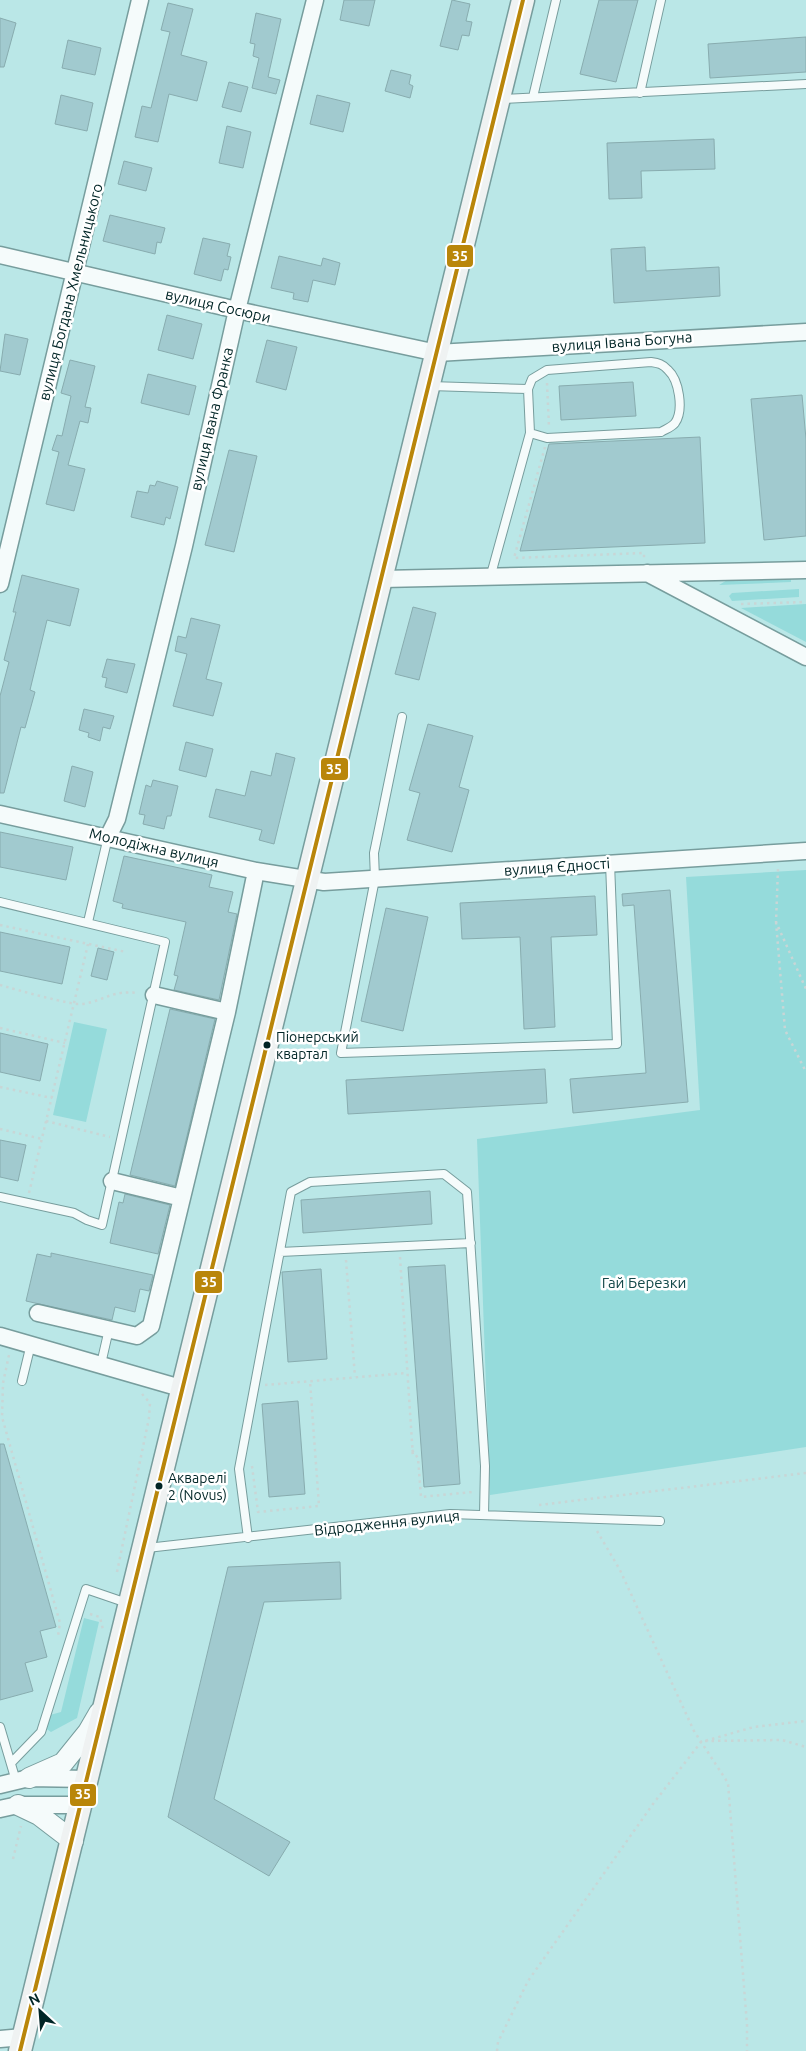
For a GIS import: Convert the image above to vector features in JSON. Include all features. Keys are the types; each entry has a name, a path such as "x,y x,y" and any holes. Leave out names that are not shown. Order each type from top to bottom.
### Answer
{"main road":[{"path":"21,2044 109,1693 121,1601 145,1548 523,0"}],"street":[{"name":"вулиця Богдана Хмельницького","path":"0,584 76,274 140,0"},
{"name":"вулиця Івана Франка","path":"108,837 117,819 184,546 237,310 314,0"},
{"name":"вулиця Сосюри","path":"0,255 76,274 437,353"},
{"name":"вулиця Івана Богуна","path":"437,353 806,332"},
{"path":"382,579 806,570"},
{"path":"645,572 806,658"},
{"name":"Молодіжна вулиця","path":"0,814 308,881"},
{"name":"вулиця Єдності","path":"308,881 375,879 806,851"},
{"path":"38,1313 137,1336 151,1326 226,1012 256,871"},
{"path":"154,995 226,1012"},
{"path":"112,1181 182,1198"},
{"path":"0,1336 184,1389"},
{"path":"15,1782 63,1763 88,1732 109,1693"},
{"path":"15,1782 88,1779"},
{"path":"9,1807 82,1805"},
{"path":"9,1807 39,1815 73,1841"},
{"path":"0,2039 21,2044"}],"lane":[{"path":"533,98 556,0"},
{"path":"640,93 661,0"},
{"path":"499,99 806,84"},
{"path":"490,578 530,434 528,389 532,379 547,370 650,362 662,364 670,371 679,399 675,423 661,432 547,438 530,434"},
{"path":"429,386 528,389"},
{"path":"402,717 374,853 375,879 341,1053 617,1044 610,863"},
{"path":"88,922 108,837"},
{"path":"0,902 165,942 102,1225 74,1213 0,1197"},
{"path":"248,1538 239,1469 291,1192 310,1182 444,1174 468,1192 485,1466 484,1515"},
{"path":"280,1252 471,1243"},
{"path":"101,1364 109,1330"},
{"path":"22,1381 31,1344"},
{"name":"Відродження вулиця","path":"145,1548 450,1514 660,1521"},
{"path":"11,1763 41,1732 86,1589 121,1601"},
{"path":"0,1727 15,1782"}],"path":[{"path":"547,370 549,431 514,558 644,553 645,572"},
{"path":"740,604 806,602"},
{"path":"778,852 776,922 785,1030 806,1072"},
{"path":"776,922 806,989"},
{"path":"0,925 126,952"},
{"path":"27,1202 88,944"},
{"path":"0,985 82,1005 107,995 125,991 154,995"},
{"path":"0,1028 65,1043"},
{"path":"0,1087 52,1098"},
{"path":"46,1121 121,1139"},
{"path":"0,1129 42,1139"},
{"path":"399,1246 413,1458"},
{"path":"391,1258 409,1257"},
{"path":"336,1260 355,1260"},
{"path":"346,1260 354,1377"},
{"path":"10,1354 3,1383 2,1417 58,1618 58,1638"},
{"path":"264,1376 263,1385 407,1373"},
{"path":"252,1462 258,1512 319,1506 310,1381"},
{"path":"121,1601 149,1418 150,1403 140,1391"},
{"path":"412,1450 418,1458 421,1497 480,1492"},
{"path":"532,1506 550,1502 806,1473"},
{"path":"590,1519 620,1570 694,1731 728,1784 747,2025 747,2051"},
{"path":"78,1613 100,1617 103,1628 101,1638"},
{"path":"497,2051 498,2042 528,1981 653,1804 701,1742 754,1727 806,1722"},
{"path":"701,1742 782,1740 806,1747"},
{"path":"13,1859 21,1826"}],"green space":[{"path":"791,576 791,582 719,585 729,579"},
{"path":"799,589 799,597 732,601 729,596 732,593"},
{"path":"806,604 806,642 741,608"},
{"name":"Гай Березки","path":"806,870 806,1447 490,1495 477,1139 700,1110 686,877"},
{"path":"74,1022 107,1029 86,1122 53,1115"},
{"path":"84,1618 99,1622 77,1718 51,1732 41,1725 50,1715 61,1712"}],"building":[{"path":"344,0 375,0 369,26 340,20"},
{"path":"452,0 470,4 466,21 472,22 469,36 462,35 458,50 440,46"},
{"path":"599,0 638,0 616,82 580,74"},
{"path":"168,3 193,9 181,55 207,62 197,101 169,94 158,142 135,137 142,106 151,108 170,32 161,30"},
{"path":"256,13 281,19 268,77 280,80 276,94 252,88 259,58 253,56 255,44 250,43"},
{"path":"0,18 16,23 4,67 0,67"},
{"path":"806,37 806,72 710,78 708,44"},
{"path":"68,40 101,48 95,75 62,68"},
{"path":"391,70 411,75 409,84 413,86 410,98 385,91"},
{"path":"229,82 248,87 241,112 222,107"},
{"path":"61,95 93,103 87,131 55,124"},
{"path":"317,95 350,103 343,132 310,124"},
{"path":"227,126 251,132 243,168 219,163"},
{"path":"714,139 715,169 641,171 642,198 609,199 607,143"},
{"path":"124,161 152,168 146,191 118,184"},
{"path":"110,215 165,228 161,243 157,242 155,254 103,241"},
{"path":"203,238 230,244 227,256 231,257 228,270 224,269 221,281 194,274"},
{"path":"645,247 646,271 719,267 720,296 614,303 611,249"},
{"path":"279,256 321,266 323,258 340,263 335,285 313,280 308,302 293,299 294,293 271,288"},
{"path":"167,315 202,324 193,359 158,350"},
{"path":"5,334 28,339 20,375 0,371"},
{"path":"267,340 297,347 286,390 256,382"},
{"path":"70,360 95,366 85,407 91,408 88,423 80,421 68,465 85,469 74,511 46,504 59,452 52,450 57,435 62,436 71,396 61,393"},
{"path":"148,374 196,386 189,415 141,403"},
{"path":"633,382 636,416 561,420 559,386"},
{"path":"802,395 806,439 806,536 764,540 751,399"},
{"path":"700,437 705,543 520,551 549,444"},
{"path":"229,450 257,456 234,552 205,545"},
{"path":"157,481 178,487 170,519 166,517 164,525 131,517 137,491 148,493 150,485 155,486"},
{"path":"22,575 79,589 70,626 47,620 30,690 35,692 25,728 21,727 4,793 0,793 0,696 9,662 4,660 16,612 13,612"},
{"path":"413,607 436,613 419,680 395,674"},
{"path":"191,618 220,625 206,679 222,683 213,716 173,706 187,654 175,651 178,636 186,638"},
{"path":"107,659 135,664 127,693 105,687 107,678 102,677"},
{"path":"84,709 114,716 110,729 103,727 100,741 88,737 89,733 79,730"},
{"path":"428,724 473,736 459,787 469,790 452,852 407,840 420,793 409,790"},
{"path":"186,742 213,749 206,777 179,770"},
{"path":"276,753 295,758 274,844 259,840 262,830 209,817 216,789 245,796 251,771 271,776"},
{"path":"72,766 93,772 85,807 64,801"},
{"path":"153,780 178,786 171,816 167,816 164,829 143,824 145,815 139,814 146,785 151,787"},
{"path":"0,832 73,847 66,880 0,867"},
{"path":"124,856 212,875 209,887 233,892 228,912 237,914 219,1000 174,990 178,976 174,975 186,922 122,908 123,904 113,901"},
{"path":"670,890 688,1102 573,1113 570,1079 646,1073 634,905 623,906 622,894"},
{"path":"595,896 597,935 551,937 555,1027 524,1029 520,937 462,939 460,903"},
{"path":"386,908 428,917 403,1031 361,1021"},
{"path":"0,932 70,947 62,984 0,971"},
{"path":"98,948 114,952 107,980 91,976"},
{"path":"170,1009 215,1019 175,1186 130,1175"},
{"path":"0,1033 48,1044 40,1081 0,1072"},
{"path":"545,1069 547,1103 348,1114 346,1080"},
{"path":"0,1140 26,1145 18,1181 0,1177"},
{"path":"430,1191 432,1224 303,1233 301,1200"},
{"path":"125,1194 170,1205 158,1254 110,1243 119,1202 123,1203"},
{"path":"51,1253 153,1275 149,1291 140,1289 135,1312 115,1307 112,1320 26,1301 37,1254 51,1257"},
{"path":"445,1265 460,1484 424,1487 408,1267"},
{"path":"321,1269 327,1359 288,1362 282,1272"},
{"path":"298,1401 305,1494 269,1497 262,1404"},
{"path":"0,1444 4,1444 56,1627 40,1631 47,1657 25,1663 33,1691 0,1700"},
{"path":"340,1562 341,1599 264,1602 214,1799 290,1842 269,1876 168,1817 228,1567"}],"transit line":[{"name":"35","path":"20,2051 523,0"}],"place":[{"name":"Піонерський квартал","path":"267,1045"},
{"name":"Акварелі 2 (Novus)","path":"159,1486"}]}
